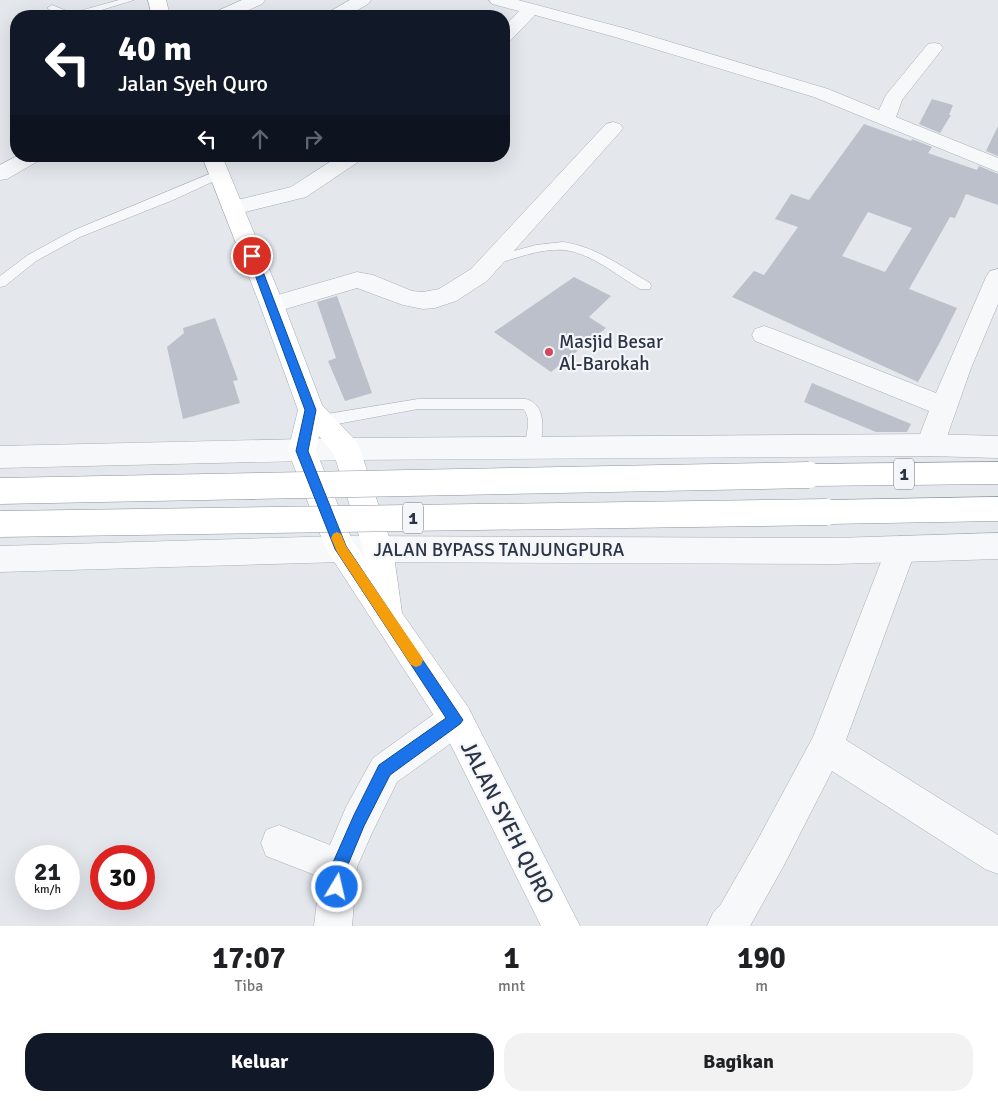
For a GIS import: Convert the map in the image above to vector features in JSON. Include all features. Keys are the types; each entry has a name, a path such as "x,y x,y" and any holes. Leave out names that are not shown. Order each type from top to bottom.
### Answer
{"main road":[{"name":"JALAN SYEH QURO","path":"216,165 316,415 346,449 378,548 388,619"},
{"path":"302,451 316,415"},
{"name":"JALAN SYEH QURO","path":"302,451 341,549 456,720 562,926"},
{"name":"1","path":"0,491 998,473"},
{"name":"JALAN BYPASS TANJUNGPURA","path":"0,524 998,509"}],"street":[{"path":"234,10 256,0"},
{"path":"344,10 362,0"},
{"path":"504,1 820,93 998,166"},
{"path":"510,31 531,9"},
{"path":"885,119 893,99 934,48"},
{"path":"272,305 357,280 365,281 416,302 429,302 458,291 479,275 613,128"},
{"path":"0,174 22,162"},
{"path":"233,208 298,192 345,162"},
{"path":"930,445 958,368 998,278"},
{"path":"764,335 945,407"},
{"path":"0,457 346,449 533,447 930,445 998,447"},
{"name":"JALAN BYPASS TANJUNGPURA","path":"0,558 378,548 836,550 998,546"},
{"path":"726,926 734,917 770,854 826,747 901,548"},
{"path":"333,926 339,867 359,820 384,770 456,720"},
{"path":"826,747 998,856"},
{"path":"279,843 339,867"}],"lane":[{"path":"93,10 129,0"},
{"path":"0,283 32,258 76,234 170,197 216,165"},
{"path":"492,261 523,252 564,246 584,250 645,286"},
{"path":"316,415 418,404 526,404 533,409 536,417 533,447"}],"building":[{"path":"932,99 953,105 949,115 951,115 940,133 919,124"},
{"path":"864,124 932,147 928,153 977,170 979,166 998,174 998,205 966,194 955,218 950,217 909,289 957,308 918,382 732,297 754,271 764,275 798,227 775,219 791,194 809,200","holes":["868,212 912,228 885,272 842,256"]},
{"path":"998,126 998,156 986,151"},
{"name":"Masjid Besar Al-Barokah","path":"574,277 611,296 589,317 606,328 551,372 494,332"},
{"path":"337,296 372,393 345,401 328,361 336,358 317,302"},
{"path":"215,318 238,380 233,381 240,403 183,419 167,347 184,333 183,328"},
{"path":"812,383 911,424 907,432 876,432 804,402"}],"slow traffic":[{"path":"337,538 341,549 416,660"}],"place":[{"name":"Masjid Besar Al-Barokah","path":"549,352"}],"route":[{"path":"252,256 311,410 302,451 341,549 456,720 384,770 359,820 339,867 337,887"}]}
